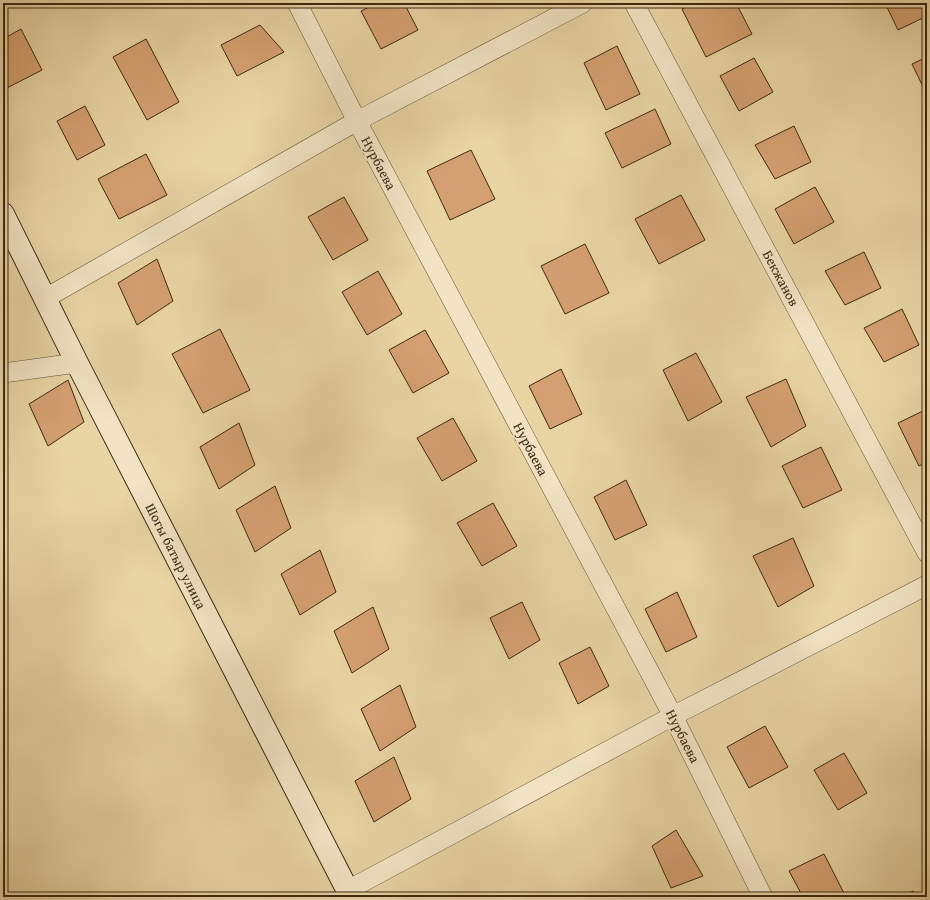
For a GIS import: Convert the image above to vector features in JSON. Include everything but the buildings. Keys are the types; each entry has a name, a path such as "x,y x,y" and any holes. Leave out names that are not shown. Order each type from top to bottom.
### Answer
{"street":[{"name":"Нурбаева","path":"296,3 357,121 673,716 763,897"},
{"path":"44,299 357,121 583,3"},
{"name":"Бекжанов","path":"634,3 927,553"},
{"name":"Шогы батыр улица","path":"3,214 44,299 349,893"},
{"path":"3,373 77,362"},
{"path":"349,893 673,716 927,586"}]}
